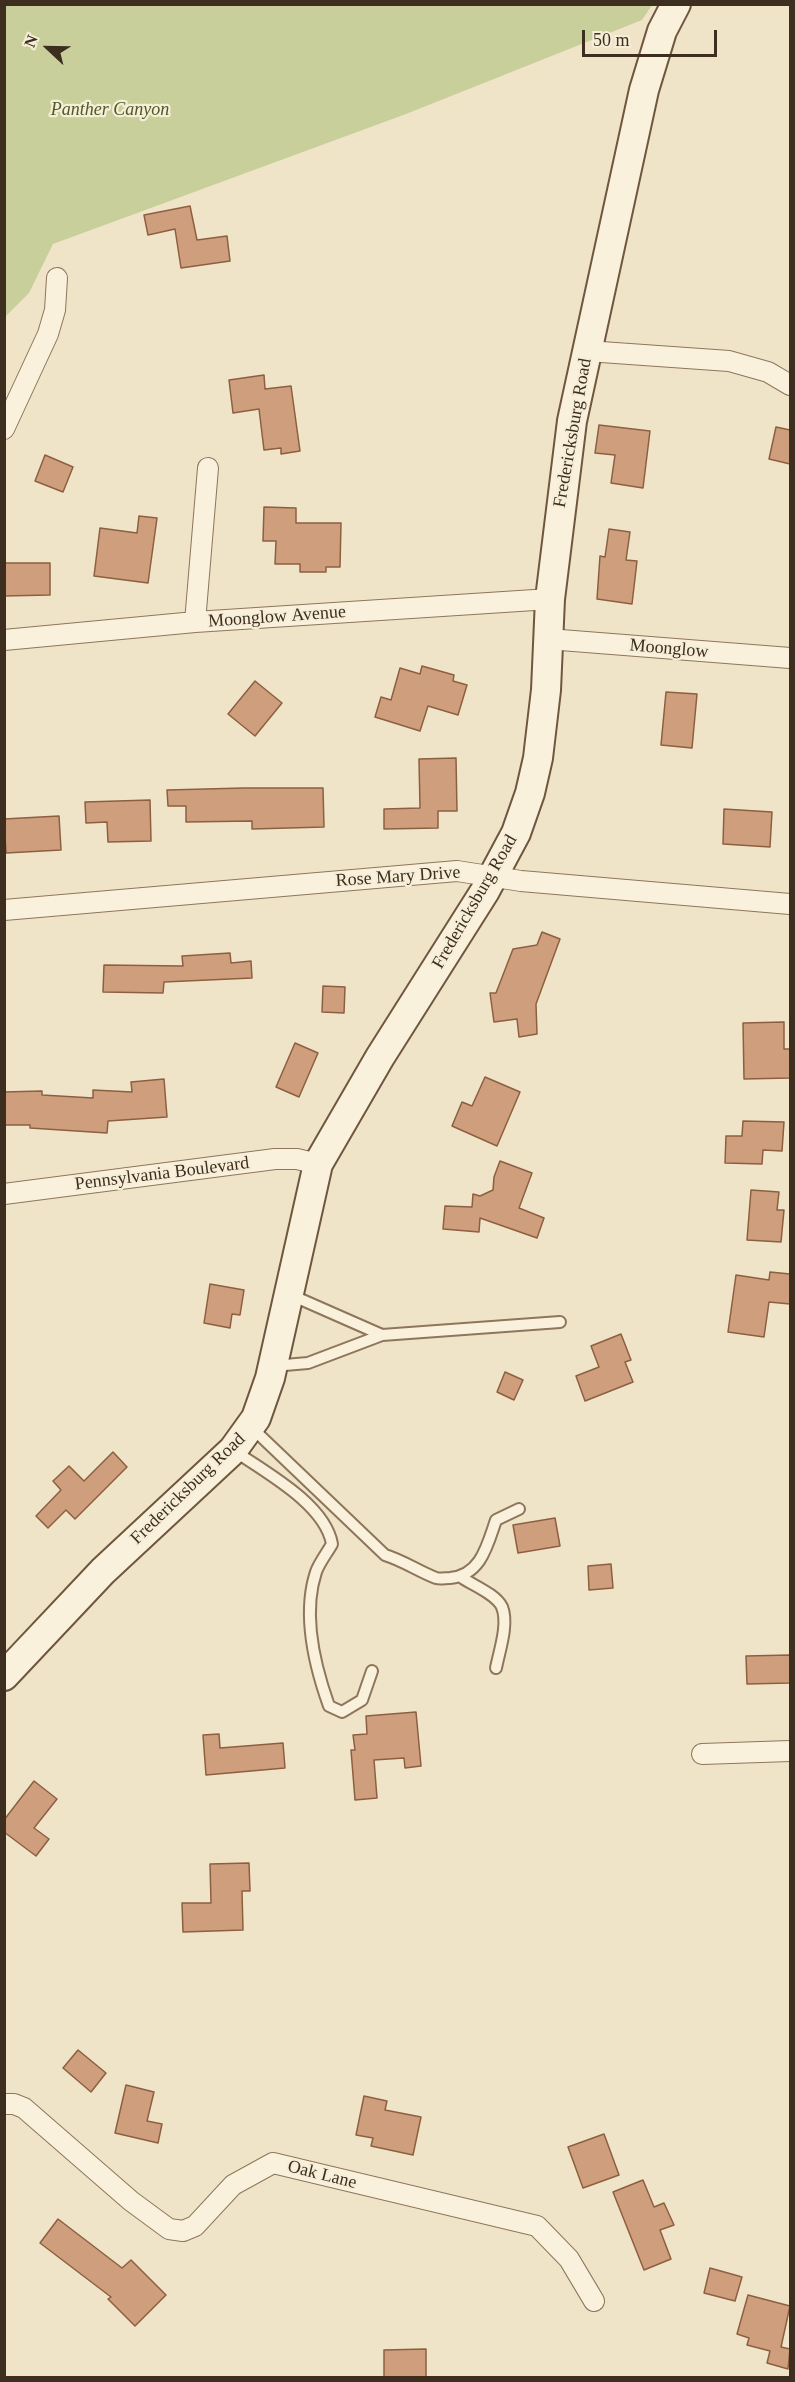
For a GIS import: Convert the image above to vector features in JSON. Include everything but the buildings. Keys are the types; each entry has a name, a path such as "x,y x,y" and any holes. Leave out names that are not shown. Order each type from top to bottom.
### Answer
{"street":[{"name":"Fredericksburg Road","path":"4,1676 103,1570 233,1450 251,1427 261,1405 273,1366 318,1164 380,1057 492,877 516,833 530,793 538,758 546,690 550,598 569,440 652,60 662,31 676,4"},
{"path":"4,429 48,334 54,310 57,278"},
{"path":"587,351 729,361 768,372 790,385"},
{"path":"195,622 208,468"},
{"name":"Moonglow Avenue","path":"4,640 195,622 550,598"},
{"name":"Moonglow","path":"548,639 790,658"},
{"name":"Rose Mary Drive","path":"4,910 457,871 492,877 790,904"},
{"name":"Pennsylvania Boulevard","path":"4,1194 275,1159 297,1159 318,1164"},
{"path":"702,1754 790,1751"},
{"name":"Oak Lane","path":"4,2104 14,2104 24,2109 138,2207 169,2229 183,2231 195,2226 233,2185 273,2163 537,2226 569,2259 594,2301"}],"lane":[{"path":"289,1294 382,1335"},
{"path":"273,1366 308,1363 382,1335 560,1322"},
{"path":"251,1427 385,1555 406,1561 438,1579 461,1577 471,1572 483,1557 496,1520 519,1509"},
{"path":"233,1450 310,1507 330,1531 332,1544 316,1572 310,1611 319,1679 330,1706 342,1712 362,1700 372,1671"},
{"path":"461,1577 493,1597 502,1607 504,1620 496,1668"}],"green space":[{"name":"Panther Canyon","path":"5,4 652,5 642,20 406,114 53,244 29,293 5,317"}]}
